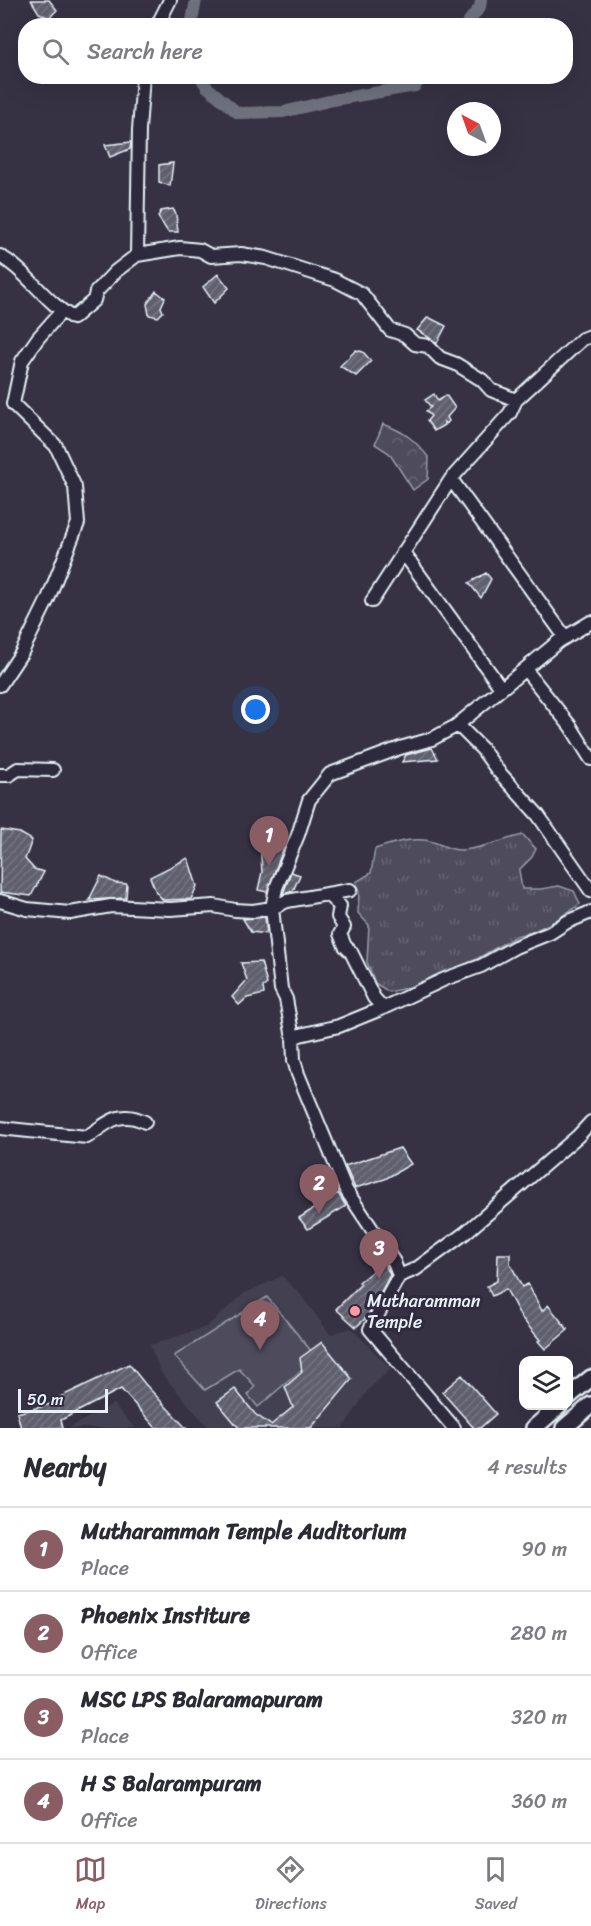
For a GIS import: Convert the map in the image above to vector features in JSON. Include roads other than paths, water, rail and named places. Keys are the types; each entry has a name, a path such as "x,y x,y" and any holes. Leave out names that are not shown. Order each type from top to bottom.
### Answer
{"main road":[{"path":"573,1393 591,1378"},
{"path":"564,1428 591,1405"},
{"path":"534,1428 554,1410"}],"street":[{"path":"161,18 170,0"},
{"path":"137,255 139,130 142,84"},
{"path":"0,256 13,264 61,312 73,318 94,300 96,292 116,271 137,255 180,248 200,250 212,256 241,254 266,258 335,280 362,294 390,330 405,335 415,344 428,346 440,358 456,364 482,380 491,390 516,400"},
{"path":"0,686 22,652 48,599 78,523 75,487 56,446 14,404 22,362 38,338 61,312"},
{"path":"372,602 451,479 510,413 516,400 582,339 591,336"},
{"path":"451,479 565,637"},
{"path":"403,552 501,688"},
{"path":"399,1276 394,1262 360,1214 339,1177 298,1074 286,999 281,989 272,908 276,888 298,835 309,800 330,774 400,748 432,739 456,726 565,637 591,622"},
{"path":"525,669 571,727 591,759"},
{"path":"456,726 482,749 498,771 538,815 591,891"},
{"path":"0,775 9,775 18,769 53,770"},
{"path":"0,901 27,909 70,913 111,906 170,909 214,906 253,911 272,908 287,901 350,890"},
{"path":"328,895 340,906 338,917 344,927 340,934 345,946 351,952 375,998 383,1008"},
{"path":"293,1038 339,1026 383,1008 445,979 481,966 515,947 550,933 567,922 591,912"},
{"path":"0,1128 87,1137 113,1118 134,1116 145,1122"},
{"path":"454,1428 370,1329 399,1276 416,1269 465,1233 578,1136 591,1122"}],"waterway":[{"path":"193,18 196,0"},
{"path":"471,18 480,7 481,0"},
{"path":"205,84 238,113 283,112 417,84"}],"place":[{"name":"Mutharamman Temple Auditorium","path":"269,866"},
{"name":"Phoenix Institure","path":"319,1214"},
{"name":"MSC LPS Balaramapuram","path":"379,1279"},
{"name":"Mutharamman Temple","path":"355,1311"},
{"name":"H S Balarampuram","path":"260,1350"}]}
